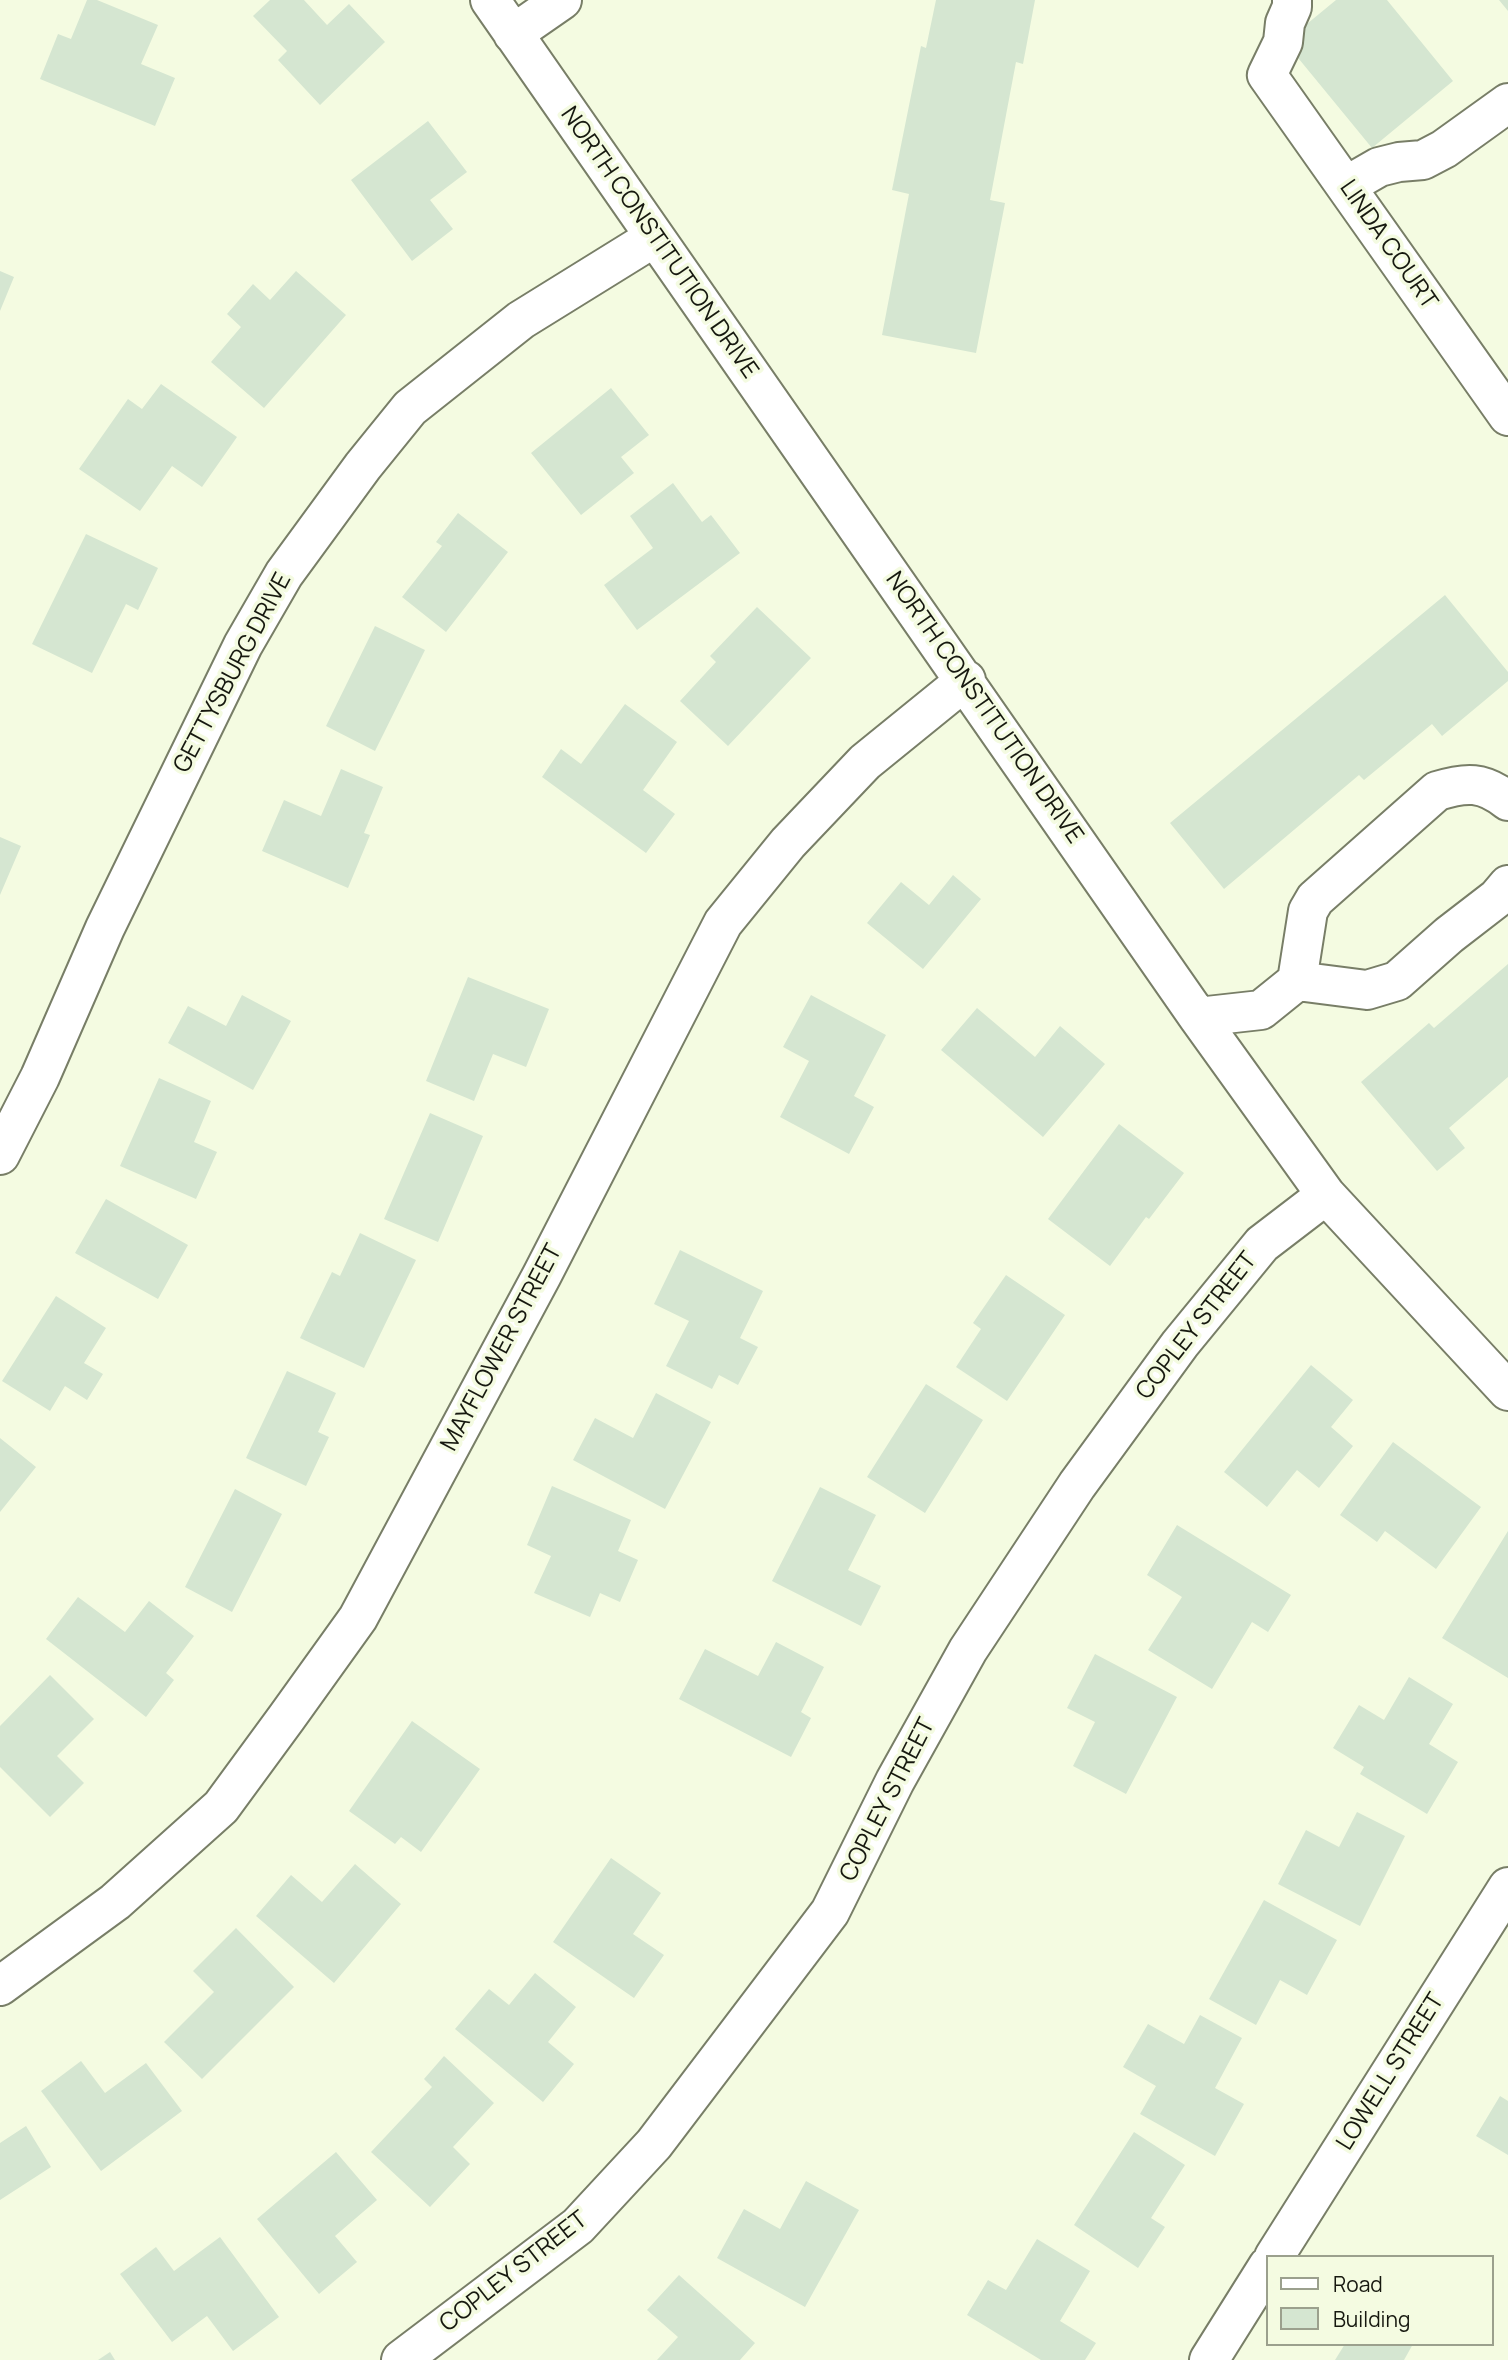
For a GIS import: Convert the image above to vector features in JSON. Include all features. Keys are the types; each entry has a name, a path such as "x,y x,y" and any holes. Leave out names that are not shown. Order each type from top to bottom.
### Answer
{"street":[{"name":"NORTH CONSTITUTION DRIVE","path":"490,0 966,680 1198,1017 1326,1195 1508,1391"},
{"path":"513,34 562,0"},
{"name":"LINDA COURT","path":"1292,0 1283,42 1267,75 1508,416"},
{"path":"1346,186 1379,167 1423,160 1444,149 1508,103"},
{"name":"GETTYSBURG DRIVE","path":"0,1155 40,1077 105,928 243,645 284,573 363,466 410,408 521,320 655,237"},
{"name":"MAYFLOWER STREET","path":"0,1986 115,1902 221,1807 358,1618 542,1275 723,923 788,843 865,762 966,680"},
{"path":"1198,1017 1261,1010 1297,981 1308,911 1315,899 1437,791 1461,784 1481,786 1498,793 1508,801"},
{"path":"1297,981 1367,990 1397,981 1497,898 1508,885"},
{"name":"COPLEY STREET","path":"401,2360 578,2226 654,2144 830,1912 895,1781 968,1650 1077,1485 1180,1344 1262,1244 1326,1195"},
{"name":"LOWELL STREET","path":"1275,2255 1508,1887"},
{"path":"1209,2360 1266,2269"}],"building":[{"path":"87,0 97,0 158,25 141,64 175,78 155,126 40,79 58,34 71,39"},
{"path":"270,0 304,0 327,25 349,4 385,42 320,105 278,60 287,51 253,16"},
{"path":"936,0 1035,0 1023,64 1016,62 990,200 1005,203 976,353 882,335 909,194 892,190 921,46 926,48"},
{"path":"1336,0 1387,0 1453,81 1372,148 1285,42"},
{"path":"1499,0 1508,0 1508,11"},
{"path":"428,121 467,172 430,200 453,229 412,261 351,180"},
{"path":"0,271 14,277 0,311"},
{"path":"296,271 346,315 264,408 211,362 241,327 227,314 253,284 270,300"},
{"path":"161,384 237,437 202,487 172,466 140,511 79,469 128,399 142,409"},
{"path":"611,388 649,435 621,457 634,473 581,515 531,453"},
{"path":"673,483 702,522 711,515 740,553 637,630 604,585 653,548 630,516"},
{"path":"458,513 508,552 446,632 402,597 442,546 436,542"},
{"path":"86,534 158,568 138,610 126,604 92,673 32,644"},
{"path":"1445,595 1508,672 1508,681 1442,736 1432,724 1364,780 1359,775 1224,889 1170,823"},
{"path":"757,607 811,658 728,746 680,701 716,662 710,656"},
{"path":"375,626 425,650 375,751 326,726"},
{"path":"625,704 677,742 643,790 675,814 646,853 542,777 561,749 581,764"},
{"path":"341,769 383,787 364,833 370,835 348,888 262,851 284,800 321,816"},
{"path":"0,837 21,846 0,895"},
{"path":"953,875 981,899 923,969 867,923 901,882 929,905"},
{"path":"1508,964 1508,1077 1449,1128 1465,1148 1437,1171 1361,1082 1429,1023 1434,1028"},
{"path":"468,977 549,1009 526,1067 493,1054 474,1101 426,1081"},
{"path":"242,995 291,1021 253,1090 168,1043 188,1006 226,1026"},
{"path":"811,995 886,1035 854,1096 874,1107 849,1154 780,1117 809,1061 783,1047"},
{"path":"977,1008 1035,1057 1060,1026 1105,1064 1043,1137 941,1050"},
{"path":"159,1078 211,1101 194,1142 217,1152 196,1199 120,1166"},
{"path":"430,1113 483,1136 438,1242 384,1219"},
{"path":"1119,1124 1184,1173 1149,1219 1146,1217 1110,1266 1048,1219"},
{"path":"106,1199 188,1245 158,1299 75,1253"},
{"path":"360,1233 416,1260 364,1368 300,1338 332,1272 340,1276"},
{"path":"680,1250 763,1291 740,1338 758,1347 738,1385 719,1375 712,1389 666,1366 689,1321 654,1304"},
{"path":"1006,1275 1065,1315 1007,1401 956,1367 981,1329 973,1323"},
{"path":"56,1296 106,1328 84,1363 103,1374 87,1400 65,1386 50,1411 2,1381"},
{"path":"1311,1365 1353,1400 1331,1427 1353,1446 1319,1488 1297,1470 1267,1507 1224,1472"},
{"path":"287,1371 336,1393 318,1432 329,1437 306,1486 246,1458"},
{"path":"926,1384 983,1420 925,1513 867,1477"},
{"path":"656,1393 711,1422 665,1509 573,1460 595,1418 633,1438"},
{"path":"0,1438 36,1467 0,1512"},
{"path":"1393,1442 1481,1507 1436,1569 1385,1531 1377,1542 1340,1515"},
{"path":"552,1486 631,1520 618,1551 638,1560 620,1602 600,1593 590,1617 534,1593 551,1556 527,1545"},
{"path":"820,1487 876,1515 848,1570 881,1586 861,1626 772,1581"},
{"path":"235,1489 282,1514 232,1612 185,1587"},
{"path":"1177,1525 1291,1595 1268,1632 1252,1622 1212,1689 1148,1650 1182,1597 1147,1575"},
{"path":"1508,1531 1508,1678 1442,1638"},
{"path":"78,1597 125,1632 149,1601 194,1636 166,1673 174,1680 146,1717 46,1639"},
{"path":"776,1642 824,1667 801,1712 811,1718 791,1757 679,1699 705,1649 758,1676"},
{"path":"1095,1654 1177,1697 1126,1794 1073,1766 1095,1722 1067,1708"},
{"path":"50,1675 94,1719 57,1756 84,1783 50,1817 0,1767 0,1726"},
{"path":"1409,1677 1453,1704 1429,1744 1458,1762 1427,1814 1360,1774 1364,1767 1333,1748 1359,1705 1384,1720"},
{"path":"412,1721 480,1769 421,1852 401,1837 395,1844 349,1811"},
{"path":"1357,1812 1405,1836 1360,1926 1278,1884 1306,1830 1339,1847"},
{"path":"611,1858 661,1893 633,1934 664,1955 634,1998 553,1942"},
{"path":"355,1864 401,1904 334,1983 256,1916 291,1875 322,1902"},
{"path":"1264,1900 1337,1940 1307,1995 1280,1980 1256,2025 1209,1999"},
{"path":"236,1928 294,1987 202,2079 164,2042 214,1992 193,1971"},
{"path":"535,1973 576,2007 548,2042 574,2064 543,2102 455,2029 489,1989 509,2005"},
{"path":"1200,2015 1242,2038 1215,2088 1244,2104 1215,2156 1140,2114 1156,2086 1123,2067 1148,2024 1184,2044"},
{"path":"444,2056 494,2103 453,2147 470,2164 430,2207 371,2152 432,2087 424,2079"},
{"path":"81,2061 105,2093 146,2063 182,2111 101,2171 41,2091"},
{"path":"1500,2096 1508,2101 1508,2155 1476,2136"},
{"path":"26,2126 51,2167 0,2200 0,2143"},
{"path":"1134,2132 1185,2165 1151,2218 1165,2227 1138,2268 1074,2225"},
{"path":"336,2152 377,2200 335,2236 357,2262 319,2294 257,2219"},
{"path":"806,2181 859,2210 805,2307 717,2258 744,2209 780,2229"},
{"path":"220,2237 279,2317 233,2351 207,2316 172,2342 120,2274 156,2247 174,2271"},
{"path":"1037,2239 1090,2271 1060,2321 1096,2343 1085,2360 1041,2360 967,2315 988,2280 1006,2290"},
{"path":"679,2275 755,2343 740,2360 657,2360 678,2337 647,2310"},
{"path":"1344,2346 1412,2346 1404,2360 1335,2360"},
{"path":"110,2352 115,2360 98,2360"}]}
